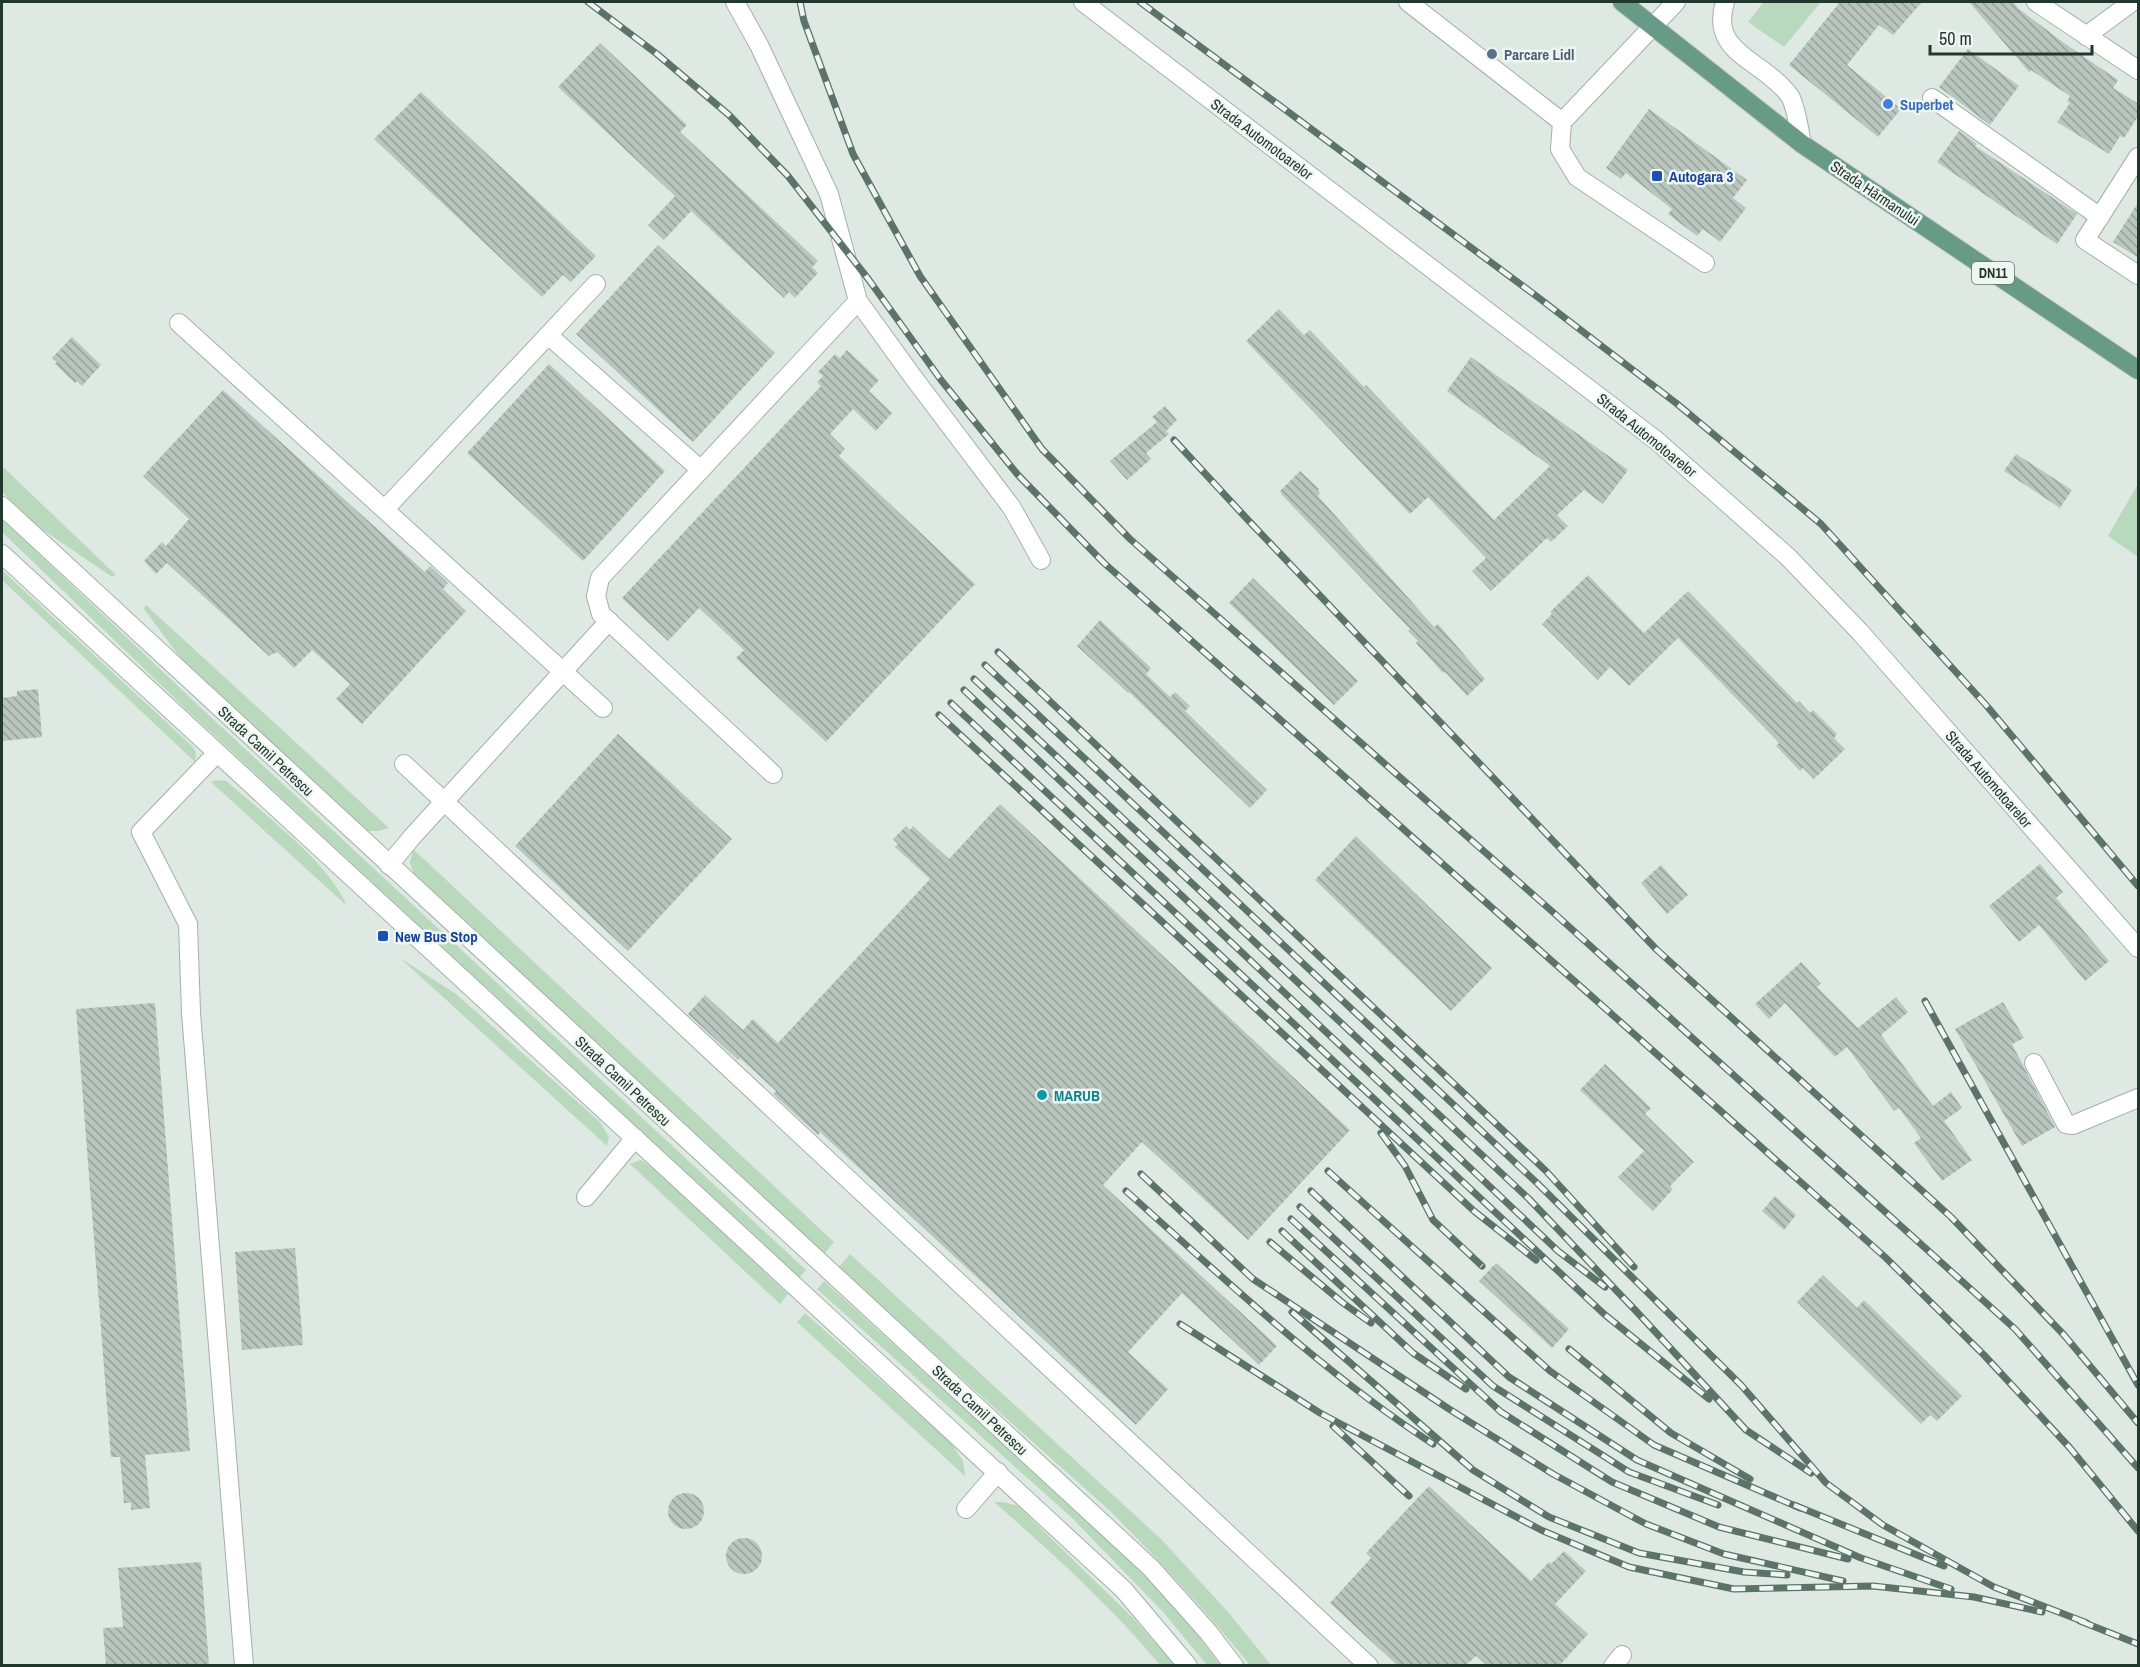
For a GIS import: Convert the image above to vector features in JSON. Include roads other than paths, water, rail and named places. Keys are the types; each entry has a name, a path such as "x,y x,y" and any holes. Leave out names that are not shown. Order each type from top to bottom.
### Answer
{"main road":[{"name":"Strada Hărmanului","path":"1622,2 1802,144 2139,370"}],"street":[{"path":"735,2 759,45 829,194 858,301 1012,508 1041,560"},
{"name":"Strada Automotoarelor","path":"1083,2 1657,441 1725,500 1788,557 1860,633 2139,948"},
{"path":"1408,2 1562,122"},
{"path":"1676,2 1562,122 1560,150 1577,177 1705,263"},
{"path":"1725,2 1721,14 1722,30 1732,47 1776,81 1791,97 1802,144"},
{"path":"2036,2 2139,70"},
{"path":"2086,36 2132,2"},
{"path":"1932,98 2100,217"},
{"path":"2139,157 2085,240 2139,275"},
{"path":"385,509 596,284"},
{"path":"773,774 601,614 597,596 600,578 858,301"},
{"path":"179,323 603,708"},
{"path":"548,335 701,470"},
{"name":"Strada Camil Petrescu","path":"2,506 1151,1568 1234,1665"},
{"path":"2,554 1124,1590 1188,1665"},
{"path":"389,865 444,801 609,621"},
{"path":"217,753 141,832 188,924 191,1013 244,1665"},
{"path":"404,764 1369,1665"},
{"path":"2034,1063 2066,1124 2073,1125 2139,1098"},
{"path":"586,1197 635,1138"},
{"path":"966,1509 998,1472"}],"railway":[{"path":"588,2 657,54 729,115 788,176 869,280 941,380 1018,475 1104,563 1885,1257 1984,1355 2070,1448 2138,1531"},
{"path":"800,2 804,21 853,154 920,276 1042,449 1130,539 1555,914 2015,1329 2138,1468"},
{"path":"1140,2 1535,295 1676,403 1821,524 1986,705 2138,886"},
{"path":"1174,440 1656,949 1951,1217 2064,1335 2138,1423"},
{"path":"998,652 1546,1171 1634,1267"},
{"path":"985,665 1537,1183 1741,1385 1826,1483 1883,1525 1994,1587 2087,1623"},
{"path":"974,679 1529,1199 1746,1430 1811,1473"},
{"path":"964,690 1558,1251 1605,1287"},
{"path":"951,703 1604,1314 1709,1399"},
{"path":"939,715 1474,1211 1536,1260"},
{"path":"1925,1001 2138,1385"},
{"path":"1381,1133 1405,1166 1433,1220 1482,1266"},
{"path":"1328,1171 1550,1371 1654,1445 1800,1508"},
{"path":"1141,1174 1253,1279 1449,1409 1553,1474 1646,1524 1724,1554 1843,1581"},
{"path":"1126,1191 1313,1356 1433,1444"},
{"path":"1311,1191 1509,1377 1637,1460 1861,1558 1951,1589"},
{"path":"1300,1207 1493,1386 1629,1472 1718,1505"},
{"path":"1291,1219 1501,1412 1612,1482 1719,1527 1848,1559"},
{"path":"1282,1231 1413,1353 1466,1389"},
{"path":"1270,1242 1343,1303 1371,1323"},
{"path":"1292,1312 1473,1470 1549,1517 1639,1553 1744,1572 1787,1575"},
{"path":"1180,1324 1320,1413 1541,1530 1629,1567 1734,1589 1873,1586 1974,1597 2042,1612"},
{"path":"1569,1349 1671,1433 1750,1479"},
{"path":"1333,1426 1409,1496"},
{"path":"1794,1505 1944,1566"},
{"path":"2080,1621 2138,1644"}],"place":[{"name":"Parcare Lidl","path":"1492,54"},
{"name":"Superbet","path":"1888,104"},
{"name":"Autogara 3","path":"1657,176"},
{"name":"New Bus Stop","path":"383,936"},
{"name":"MARUB","path":"1042,1095"}]}
